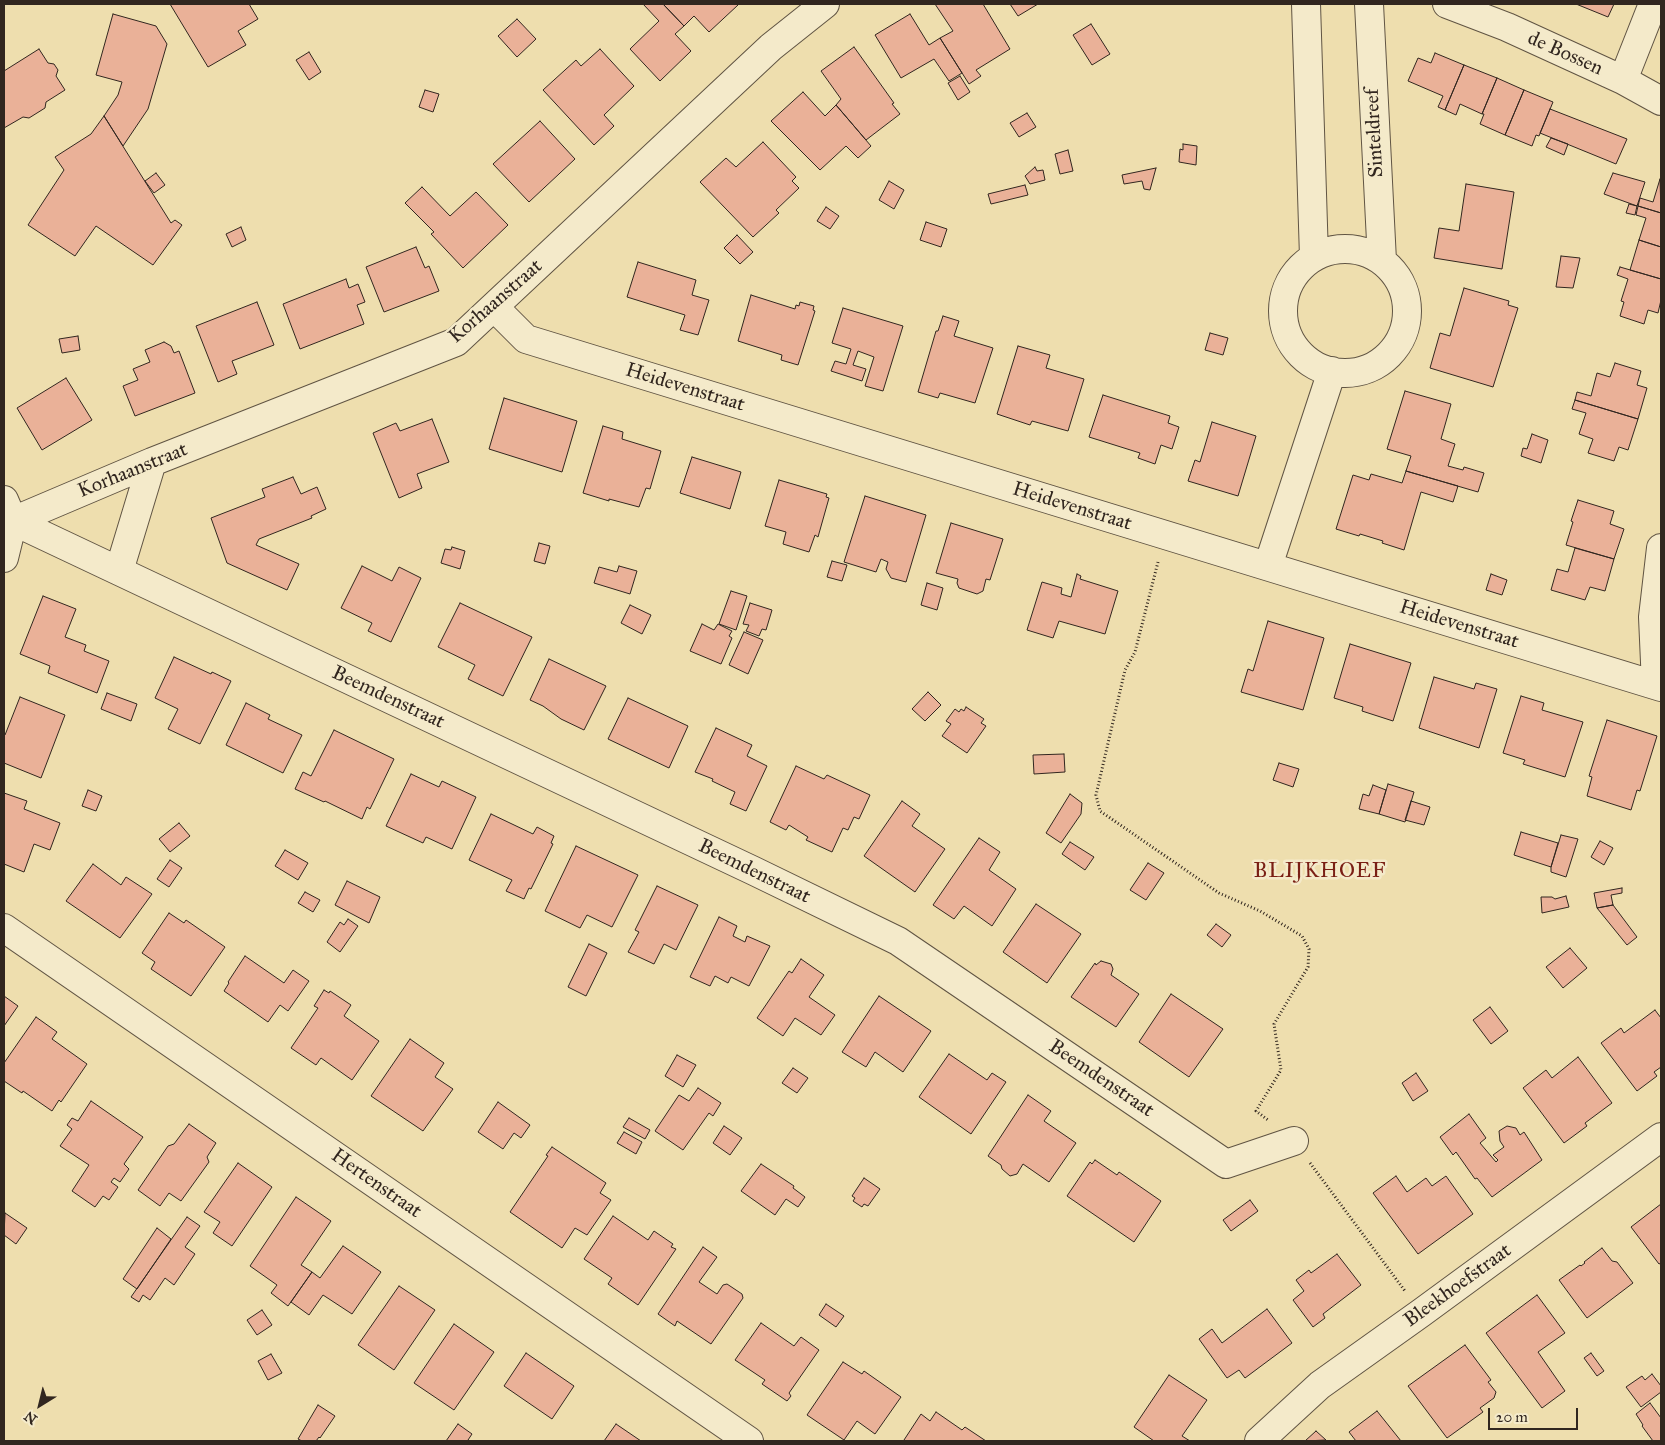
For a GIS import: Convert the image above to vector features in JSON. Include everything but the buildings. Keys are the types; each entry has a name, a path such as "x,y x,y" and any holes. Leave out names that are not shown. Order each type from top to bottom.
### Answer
{"street":[{"name":"Korhaanstraat","path":"9,510 152,462 456,342 771,47 825,4"},
{"path":"1306,4 1314,257"},
{"name":"Sinteldreef","path":"1369,4 1382,261"},
{"name":"de Bossen","path":"1447,4 1507,16 1661,101"},
{"name":"de Bossen","path":"1623,80 1653,4"},
{"path":"1337,250 1360,251 1382,261 1394,273 1402,287 1406,302 1406,319 1402,335 1394,349 1382,361 1368,369 1352,373 1332,372 1319,368 1305,359 1293,347 1286,331 1283,314 1284,297 1290,281 1300,268 1314,257 1337,250"},
{"name":"Heidevenstraat","path":"494,307 526,339 1165,535 1660,683"},
{"path":"1268,566 1332,372"},
{"path":"119,570 152,462"},
{"path":"4,558 9,510"},
{"name":"Beemdenstraat","path":"9,510 119,570 898,941 1226,1164 1294,1141"},
{"path":"1660,683 1653,618 1661,548"},
{"name":"Hertenstraat","path":"4,928 749,1441"},
{"name":"Bleekhoefstraat","path":"1260,1441 1320,1385 1661,1137"}],"path":[{"path":"1165,535 1135,652 1125,670 1096,795 1100,811 1219,893 1260,910 1302,936 1309,949 1308,967 1274,1024 1281,1070 1256,1111"},
{"path":"1294,1141 1421,1313"}],"district":[{"name":"BLIJKHOEF","path":"1320,872"}]}
